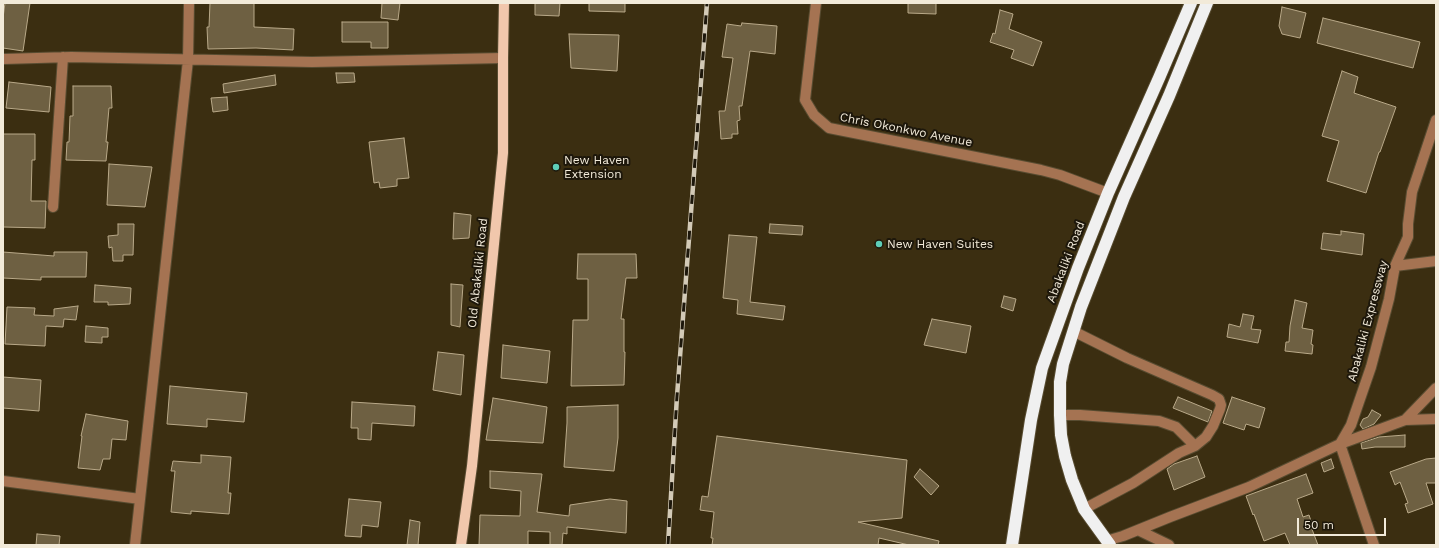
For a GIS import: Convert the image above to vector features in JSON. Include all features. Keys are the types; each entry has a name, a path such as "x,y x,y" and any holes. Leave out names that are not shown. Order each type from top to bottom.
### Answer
{"highway":[{"name":"Abakaliki Road","path":"1012,545 1031,420 1042,368 1078,268 1108,193 1160,78 1190,3"},
{"path":"1108,543 1084,509 1072,480 1065,456 1061,435 1060,415 1060,382 1063,364 1073,331 1124,197 1169,96 1207,3"}],"main road":[{"name":"Old Abakaliki Road","path":"461,545 473,458 502,160 504,3"}],"street":[{"path":"135,545 188,60 189,3"},
{"name":"Chris Okonkwo Avenue","path":"816,3 805,100 814,115 829,128 1041,170 1108,193"},
{"path":"53,207 63,57"},
{"path":"3,59 63,57 312,62 503,58"},
{"name":"Abakaliki Expressway","path":"1340,444 1351,425 1372,367 1389,299 1395,266 1408,237 1412,192 1436,120"},
{"path":"1395,266 1436,262"},
{"path":"1073,331 1127,358 1202,390 1219,399 1221,405 1217,418 1206,437 1195,446 1179,453 1134,483 1084,509"},
{"path":"1405,420 1436,388"},
{"path":"1060,415 1080,415 1159,421 1176,427 1195,446"},
{"path":"1108,543 1170,516 1249,487 1340,444 1405,420 1436,419"},
{"path":"1340,444 1374,545"},
{"path":"3,481 140,499"},
{"path":"1138,530 1169,545"}],"building":[{"path":"5,3 30,3 23,51 3,48 3,18"},
{"path":"210,3 254,3 254,27 294,29 293,50 256,48 208,49 207,27 209,27"},
{"path":"382,3 400,3 398,20 381,18"},
{"path":"535,3 560,3 559,16 535,15"},
{"path":"589,3 625,3 625,12 589,11"},
{"path":"908,3 936,3 936,14 908,13"},
{"path":"1282,7 1306,13 1300,38 1282,34 1279,26"},
{"path":"1000,10 1013,14 1009,29 1042,42 1033,66 1011,58 1014,50 990,42 993,33 995,34"},
{"path":"1323,18 1420,42 1413,68 1317,43"},
{"path":"342,22 388,22 388,48 371,48 371,42 342,42"},
{"path":"742,23 777,26 775,54 750,51 742,106 739,106 740,120 737,121 738,134 732,134 732,138 721,139 719,111 725,111 733,58 722,57 727,24 741,26"},
{"path":"569,34 619,35 617,71 571,68"},
{"path":"1342,71 1358,77 1354,93 1396,107 1379,152 1366,193 1327,181 1339,141 1322,136"},
{"path":"336,73 354,73 355,82 337,83"},
{"path":"275,75 276,85 224,93 223,84"},
{"path":"9,82 51,87 49,112 6,108"},
{"path":"73,86 111,86 112,108 109,108 106,161 66,160 67,142 69,142 70,116 73,116"},
{"path":"227,97 228,110 213,112 211,98"},
{"path":"3,134 35,134 35,160 32,160 31,201 46,201 45,228 3,227"},
{"path":"404,138 409,178 397,179 397,186 380,188 379,182 374,183 369,142"},
{"path":"109,164 152,167 145,207 107,205"},
{"path":"454,213 471,215 469,238 453,239"},
{"path":"118,224 134,224 133,255 123,255 123,261 113,261 112,247 109,248 108,236 118,235"},
{"path":"770,224 803,226 802,235 769,233"},
{"path":"1341,231 1364,234 1362,255 1321,249 1323,233 1341,235"},
{"path":"729,235 757,237 750,302 785,306 783,320 737,314 738,300 723,298"},
{"path":"3,252 54,256 54,252 87,252 86,277 41,277 41,280 3,278"},
{"path":"578,254 636,254 637,278 626,278 621,319 624,319 624,385 571,386 573,320 588,320 588,279 577,279"},
{"path":"451,284 463,285 460,327 451,325"},
{"path":"95,285 131,288 130,304 108,305 108,302 94,302"},
{"path":"1004,296 1016,299 1013,311 1001,307"},
{"path":"1295,300 1307,303 1302,328 1313,330 1311,344 1313,345 1312,354 1285,351 1286,342 1289,342 1290,326"},
{"path":"78,306 76,320 64,319 63,327 46,326 45,346 5,344 7,307 35,308 34,315 54,316 54,309"},
{"path":"1243,314 1254,316 1251,329 1261,330 1258,343 1227,337 1229,324 1240,327"},
{"path":"932,319 971,326 966,353 924,345"},
{"path":"86,326 108,328 108,337 102,337 102,343 85,342"},
{"path":"503,345 550,351 547,383 501,378"},
{"path":"438,352 464,355 461,395 433,390"},
{"path":"3,377 41,380 39,411 3,408"},
{"path":"170,386 247,393 244,422 207,419 207,427 167,424"},
{"path":"1178,397 1212,411 1208,422 1173,408"},
{"path":"1232,397 1265,408 1259,428 1246,424 1244,430 1223,423"},
{"path":"493,398 547,407 543,443 486,440"},
{"path":"352,402 415,406 414,426 372,423 371,440 358,439 358,428 351,428"},
{"path":"618,405 618,438 614,471 564,467 567,407"},
{"path":"1372,410 1381,415 1374,424 1363,429 1360,425 1363,419 1368,417"},
{"path":"86,414 128,421 126,440 112,439 110,459 103,459 100,470 78,468 81,436"},
{"path":"1405,435 1405,447 1375,447 1362,449 1361,443 1379,437"},
{"path":"717,436 907,460 902,518 858,522 939,541 938,545 909,545 879,538 878,545 712,545 713,538 711,538 714,512 700,510 702,496 708,497"},
{"path":"201,455 231,457 228,493 231,493 229,514 191,511 191,514 171,512 175,471 171,471 173,461 201,463"},
{"path":"1197,456 1205,477 1174,490 1167,469 1174,464"},
{"path":"1436,458 1436,483 1426,483 1433,504 1408,513 1405,504 1408,503 1400,482 1395,485 1390,472 1426,459"},
{"path":"1331,459 1334,468 1324,472 1321,463"},
{"path":"920,469 939,486 931,495 914,477"},
{"path":"490,471 542,474 537,512 569,516 570,505 610,499 627,501 626,533 567,527 567,534 563,533 562,545 550,545 550,532 528,531 528,545 479,545 480,515 520,516 521,491 490,488"},
{"path":"1306,474 1313,493 1297,499 1303,517 1309,515 1312,524 1310,524 1318,545 1290,545 1285,533 1264,541 1246,496"},
{"path":"349,499 381,502 378,527 362,525 361,537 345,536"},
{"path":"410,520 420,522 418,545 407,545"},
{"path":"37,534 60,536 59,545 36,545"}],"railway":[{"path":"668,545 677,396 707,3"}],"place":[{"name":"New Haven Extension","path":"556,167"},
{"name":"New Haven Suites","path":"879,244"}]}
